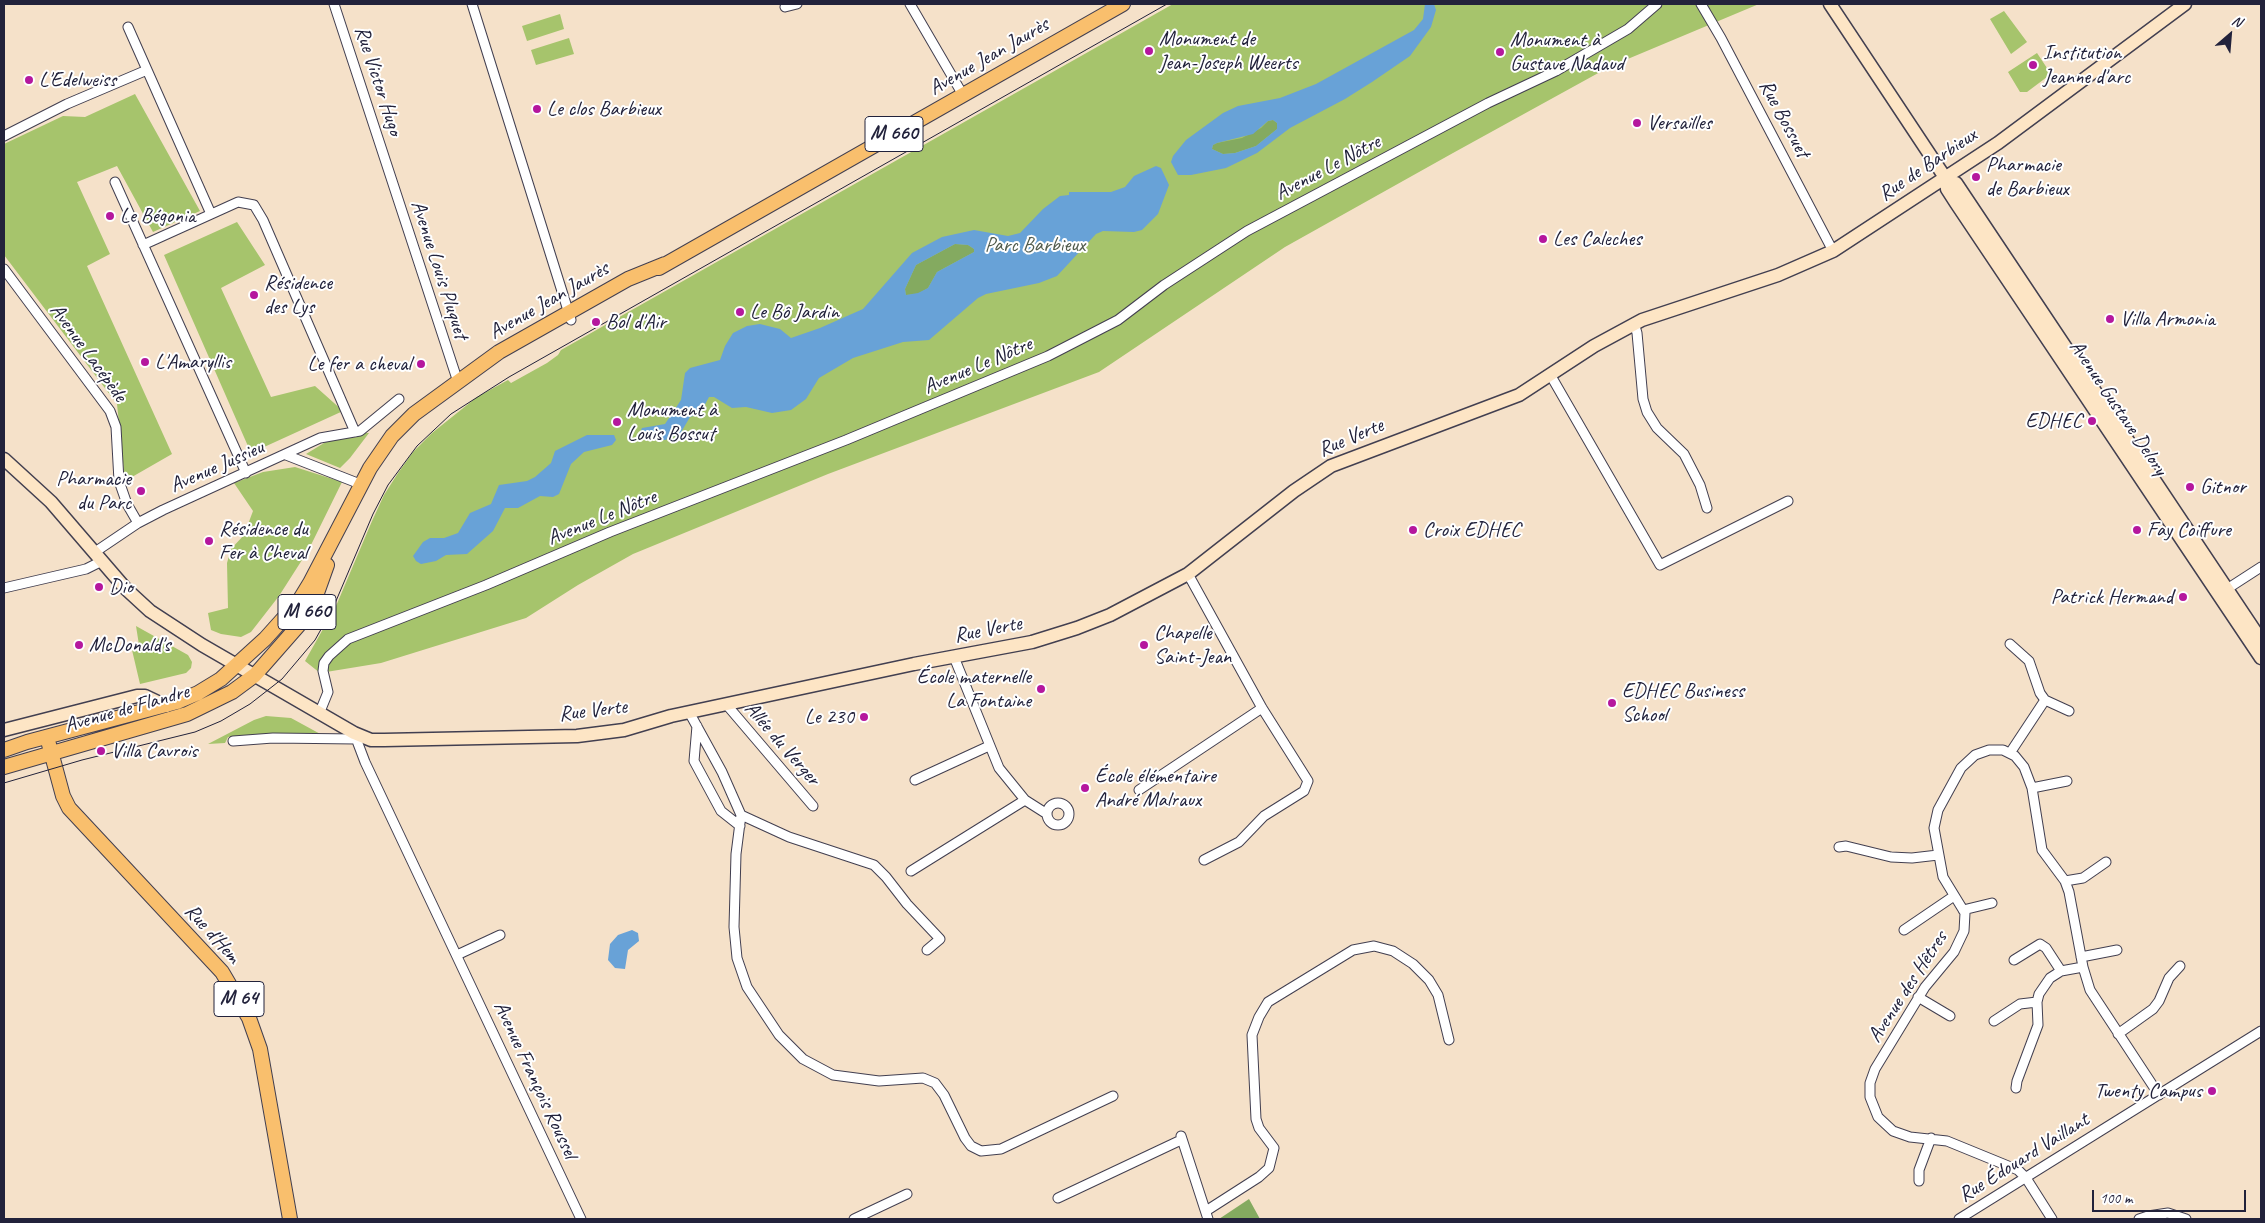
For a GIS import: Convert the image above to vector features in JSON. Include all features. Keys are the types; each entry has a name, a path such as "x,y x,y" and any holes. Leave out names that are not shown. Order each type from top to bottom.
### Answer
{"main road":[{"name":"Avenue Jean Jaurès","path":"238,665 265,639 298,601 336,535 360,484 375,459 399,428 424,405 499,352 570,316 628,279 665,264 1124,4"},
{"name":"Avenue Jean Jaurès","path":"255,675 307,613 324,578 336,535"},
{"name":"Avenue de Flandre","path":"4,750 166,706 207,689 238,665"},
{"name":"Avenue de Flandre","path":"4,767 170,720 217,702 255,675"},
{"path":"166,706 170,720"},
{"name":"Rue d'Hem","path":"47,737 63,796 69,808 216,965 232,986 244,1009 260,1049 290,1219"}],"street":[{"name":"Rue Victor Hugo","path":"334,4 388,168"},
{"path":"472,4 570,316"},
{"path":"785,7 797,4"},
{"path":"910,4 963,95"},
{"name":"Avenue Le Nôtre","path":"319,714 328,692 323,671 324,663 348,639 486,585 610,532 846,440 1048,356 1118,320 1164,285 1247,232 1488,103 1556,71 1628,29 1657,4"},
{"name":"Rue Bossuet","path":"1701,4 1721,38 1833,251"},
{"name":"Avenue Gustave Delory","path":"1830,4 1946,179 1952,196 2257,636"},
{"name":"Rue de Barbieux","path":"1667,310 1778,275 1833,251 1946,179 1998,143 2185,4"},
{"path":"128,27 211,214"},
{"path":"4,136 67,104 147,70"},
{"name":"Avenue Louis Pluquet","path":"388,168 458,382"},
{"name":"Avenue Gustave Delory","path":"1946,179 1956,183 1961,190 2228,589 2257,636 2261,658"},
{"path":"115,182 246,473"},
{"path":"143,245 238,202 254,205 263,220 355,432"},
{"name":"Avenue Lacépède","path":"4,269 110,411 116,427 119,481 127,504 138,523"},
{"name":"Rue Verte","path":"4,459 48,498 130,593 150,611 355,736 371,740 384,740 598,734 630,729 689,712 914,664 1032,642 1077,628 1124,609 1188,574 1299,488 1331,466 1509,400 1528,391 1594,346 1634,323 1667,310"},
{"path":"1634,323 1644,405 1657,428 1684,454 1700,485 1707,508"},
{"path":"1551,376 1660,565 1788,501"},
{"path":"286,455 320,438 355,432 367,427 399,399"},
{"name":"Avenue Jussieu","path":"4,588 86,569 138,523 286,455 360,484"},
{"path":"2228,589 2261,567"},
{"path":"1188,574 1262,708 1308,781 1304,791 1264,816 1239,842 1204,860"},
{"path":"2010,644 2029,661 2040,693 2045,700 2069,711"},
{"path":"954,657 989,746 1002,772 1025,800 1047,814"},
{"name":"Avenue de Flandre","path":"4,730 139,696 150,698 166,706"},
{"path":"2045,700 2010,753 2024,767 2032,788 2042,850 2064,881 2069,892 2083,967 2094,997 2159,1095"},
{"name":"Allée du Verger","path":"726,704 813,806"},
{"path":"1140,790 1262,708"},
{"path":"689,712 722,772 741,815 736,854 734,927 737,958 747,986 779,1035 803,1059 833,1075 879,1081 923,1078 935,1083 944,1095 965,1138 971,1146 981,1151 1001,1149 1113,1096"},
{"path":"697,726 694,761 721,811 740,826"},
{"path":"233,741 355,736"},
{"name":"Avenue François Roussel","path":"355,736 581,1219"},
{"path":"915,780 989,746"},
{"name":"Avenue des Hêtres","path":"2010,753 1996,750 1982,752 1969,759 1961,768 1937,813 1934,828 1943,877 1964,910 1966,922 1957,947 1918,997 1876,1069 1870,1083 1870,1097 1878,1117 1887,1127 1905,1136 1952,1142 2015,1168 2026,1178"},
{"path":"2032,788 2067,781"},
{"path":"911,871 1025,800"},
{"path":"741,815 789,837 874,865 940,939 927,950"},
{"path":"1838,847 1846,846 1891,857 1912,858 1938,855"},
{"path":"2064,881 2083,878 2106,862"},
{"path":"1904,930 1954,896"},
{"path":"1964,910 1992,904"},
{"path":"457,955 500,935"},
{"path":"2014,960 2038,944 2041,944 2046,948 2061,971"},
{"path":"1058,1198 1181,1138 1207,1215 1259,1177 1269,1168 1274,1148 1256,1119 1252,1035 1268,1002 1353,950 1374,946 1393,950 1413,964 1429,980 1438,995 1449,1040"},
{"path":"2081,957 2117,950"},
{"path":"2118,1034 2157,1005 2169,978 2180,966"},
{"path":"2016,1088 2017,1080 2038,1024 2037,1002 2047,980 2061,971 2083,967"},
{"path":"1918,997 1950,1016"},
{"path":"1994,1021 2017,1005 2037,1002"},
{"name":"Rue Édouard Vaillant","path":"1959,1219 2261,1031"},
{"path":"1919,1181 1919,1170 1931,1138"},
{"path":"2026,1178 2052,1219"},
{"path":"854,1219 907,1194"},
{"path":"2139,1219 2168,1213 2186,1219"}],"green space":[{"name":"Parc Barbieux","path":"1173,4 1759,4 1611,66 1453,153 1285,247 1099,372 828,474 633,554 578,585 526,618 381,663 320,673 305,661 336,606 384,495 398,473 413,452 432,433 477,397 508,380 511,383 547,363 558,355 561,350"},
{"path":"2004,11 2027,42 2011,54 1990,19"},
{"path":"560,14 564,29 527,41 522,26"},
{"path":"569,38 574,54 536,65 531,50"},
{"path":"2037,53 2051,74 2027,92 2020,92 2008,72"},
{"path":"135,94 200,211 153,232 117,166 77,182 110,254 87,266 172,454 125,481 117,404 4,255 4,144 63,116 85,117"},
{"path":"1273,120 1277,123 1277,129 1256,146 1235,153 1223,154 1212,149 1213,145 1217,143 1242,138 1261,128 1268,121"},
{"path":"237,222 265,265 221,288 271,397 315,386 343,411 251,453 164,255"},
{"path":"955,244 968,245 974,249 974,252 937,272 928,288 918,294 906,295 905,289 916,265"},
{"path":"364,433 369,433 340,468 306,454 329,440 357,437"},
{"path":"295,467 342,482 309,549 279,596 251,632 241,637 221,634 211,630 208,613 228,608 227,563 231,549 244,535 253,511 234,483 263,472"},
{"path":"136,626 188,655 192,662 191,668 186,673 140,684 132,650 139,645"},
{"path":"266,716 291,718 324,736 265,734 228,737 225,743 208,744 254,720"},
{"path":"1249,1199 1260,1219 1219,1219"}],"water":[{"path":"1425,4 1434,4 1436,10 1431,27 1410,56 1372,82 1345,99 1290,128 1257,153 1226,168 1191,175 1178,175 1171,162 1173,156 1186,140 1223,113 1238,106 1280,98 1316,84 1414,30 1423,19","holes":["1273,120 1277,123 1277,129 1256,146 1235,153 1223,154 1212,149 1213,145 1217,143 1253,134 1268,121"]},
{"path":"1156,166 1161,168 1169,185 1158,214 1142,230 1134,232 1103,231 1096,234 1057,276 1039,283 986,294 978,298 929,340 903,342 853,358 819,378 806,399 791,410 772,413 746,407 732,408 714,397 709,397 700,414 690,417 680,434 665,440 637,440 642,428 665,424 681,400 685,373 690,368 720,360 725,346 733,333 747,326 760,324 780,329 791,338 820,328 863,309 912,253 942,237 974,230 1008,236 1020,233 1043,209 1060,196 1069,195 1069,192 1111,192 1125,187 1134,176","holes":["955,244 968,245 974,249 974,252 937,272 928,288 918,293 906,295 905,289 916,265"]},
{"path":"587,435 614,435 616,440 612,445 584,452 571,464 559,494 553,497 540,496 518,508 505,508 493,531 467,554 446,555 436,561 421,564 416,561 413,556 423,542 430,538 444,538 458,533 470,513 491,504 499,485 527,481 535,477 551,463 555,451"},
{"path":"632,930 638,933 639,941 628,950 625,969 615,968 608,960 610,944 618,935"}],"tram line":[{"path":"4,783 82,760 195,732 221,721 250,704 282,679 315,640 333,608 373,514 388,485 417,446 451,414 509,377 1167,4"}],"place":[{"name":"Monument de Jean-Joseph Weerts","path":"1149,51"},
{"name":"Monument à Gustave Nadaud","path":"1500,52"},
{"name":"Institution Jeanne d'arc","path":"2033,65"},
{"name":"L'Edelweiss","path":"29,80"},
{"name":"Le clos Barbieux","path":"537,109"},
{"name":"Versailles","path":"1637,123"},
{"name":"Pharmacie de Barbieux","path":"1976,177"},
{"name":"Le Bégonia","path":"110,216"},
{"name":"Les Caleches","path":"1543,239"},
{"name":"Résidence des Lys","path":"254,295"},
{"name":"Le Bô Jardin","path":"740,312"},
{"name":"Villa Armonia","path":"2110,319"},
{"name":"Bol d'Air","path":"596,322"},
{"name":"L'Amaryllis","path":"145,362"},
{"name":"Le fer a cheval","path":"421,364"},
{"name":"EDHEC","path":"2092,421"},
{"name":"Monument à Louis Bossut","path":"617,422"},
{"name":"Gitnor","path":"2190,487"},
{"name":"Pharmacie du Parc","path":"141,491"},
{"name":"Croix EDHEC","path":"1413,530"},
{"name":"Fay Coiffure","path":"2137,530"},
{"name":"Résidence du Fer à Cheval","path":"209,541"},
{"name":"Dio","path":"99,587"},
{"name":"Patrick Hermand","path":"2183,597"},
{"name":"McDonald's","path":"79,645"},
{"name":"Chapelle Saint-Jean","path":"1144,645"},
{"name":"École maternelle La Fontaine","path":"1041,689"},
{"name":"EDHEC Business School","path":"1612,703"},
{"name":"Le 230","path":"864,717"},
{"name":"Villa Cavrois","path":"101,751"},
{"name":"École élémentaire André Malraux","path":"1085,788"},
{"name":"Twenty Campus","path":"2212,1091"}]}
